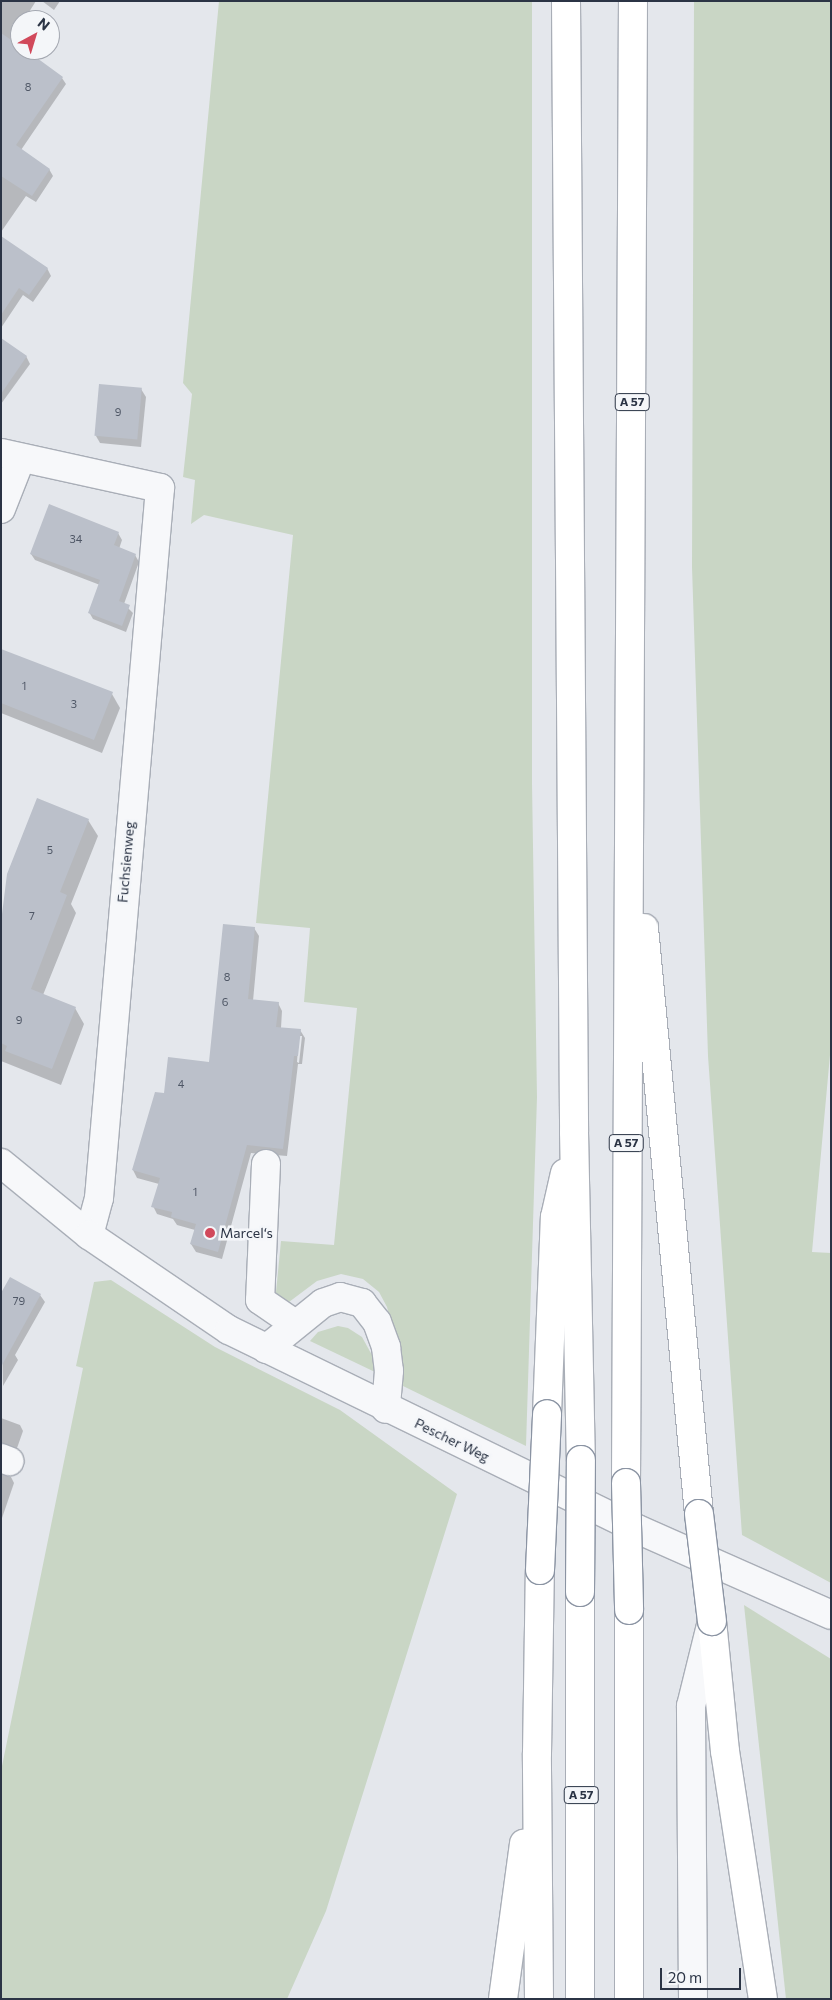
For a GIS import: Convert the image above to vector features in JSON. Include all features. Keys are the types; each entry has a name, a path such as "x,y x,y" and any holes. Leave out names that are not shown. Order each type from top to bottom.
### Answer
{"highway":[{"name":"A 57","path":"566,1 574,1132 581,1460 580,1999"},
{"name":"A 57","path":"629,1999 626,1077 631,802 633,1"},
{"path":"631,802 700,1514 725,1751 764,1999"},
{"path":"540,1999 537,1753 540,1570 555,1217 574,1132"},
{"path":"503,1999 537,1753"}],"street":[{"name":"Fuchsienweg","path":"11,456 160,488 99,1198 89,1235"},
{"path":"1,509 11,456"},
{"name":"Pescher Weg","path":"1,1163 89,1235 229,1330 386,1409 636,1528 831,1615"},
{"path":"266,1164 260,1300 296,1324"},
{"path":"266,1349 296,1324 333,1299 346,1298 368,1309 384,1338 388,1357 386,1409"},
{"path":"693,1999 691,1706 712,1621"}],"green space":[{"path":"219,1 532,1 532,783 537,1097 526,1446 403,1386 400,1356 387,1307 379,1292 363,1279 341,1274 317,1281 289,1302 273,1323 281,1241 334,1245 357,1008 304,1002 310,928 256,923 293,535 204,515 191,524 195,480 183,477 192,394 183,383"},
{"path":"694,1 831,1 831,1044 812,1252 831,1253 831,1583 742,1535 708,1056 692,567"},
{"path":"111,1280 215,1347 340,1410 457,1494 326,1911 287,1999 1,1999 1,1771 83,1368 76,1366 94,1282"},
{"path":"338,1326 348,1328 362,1337 373,1357 375,1372 310,1341 318,1332"},
{"path":"744,1605 831,1659 831,1999 786,1999"}],"building":[{"path":"1,33 10,39 10,60 40,60 63,77 16,145 50,169 32,196 1,176"},
{"path":"1,236 48,268 29,295 19,288 1,315"},
{"path":"1,338 27,356 1,394"},
{"path":"99,384 142,388 137,440 94,436"},
{"path":"49,504 119,532 114,545 136,554 119,601 130,605 122,626 88,613 100,580 30,554"},
{"path":"1,649 113,692 94,740 1,703"},
{"path":"37,798 89,819 60,892 67,895 31,989 76,1007 52,1069 5,1051 7,1046 1,1043 1,922 7,874"},
{"path":"223,924 255,927 248,999 279,1002 276,1027 301,1029 298,1056 294,1056 283,1149 247,1145 218,1252 190,1244 196,1224 171,1217 172,1212 151,1207 160,1178 132,1170 155,1092 164,1093 168,1057 209,1062"},
{"path":"10,1277 41,1294 1,1367 1,1293"}],"place":[{"name":"Marcel‘s","path":"210,1233"}]}
